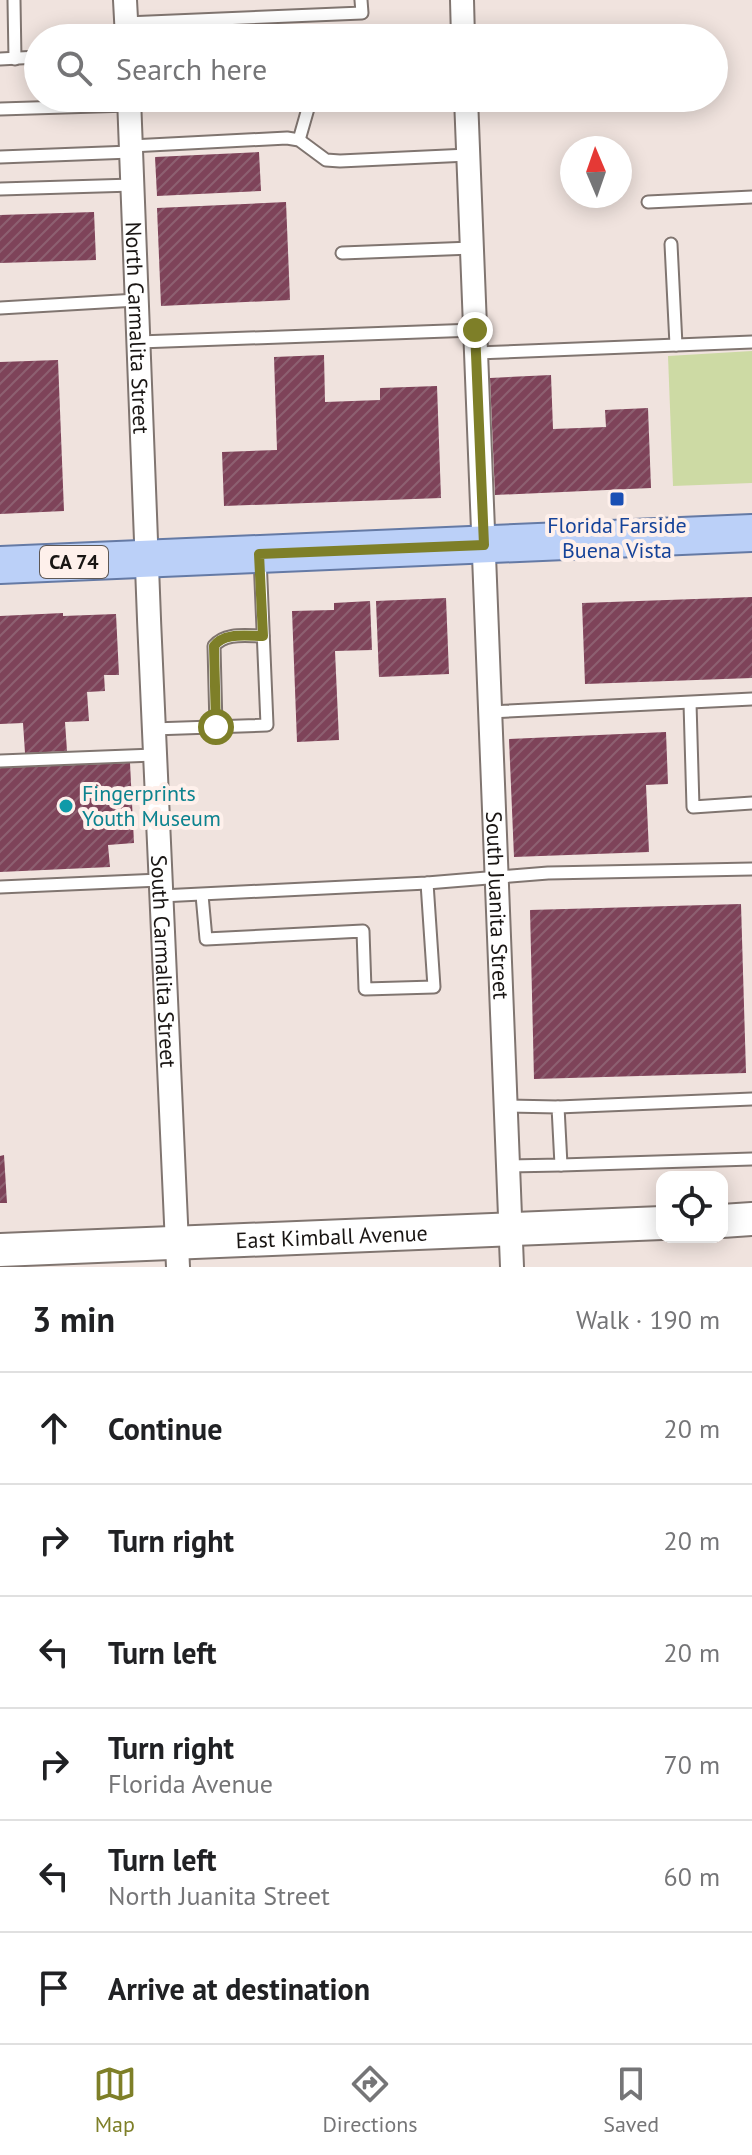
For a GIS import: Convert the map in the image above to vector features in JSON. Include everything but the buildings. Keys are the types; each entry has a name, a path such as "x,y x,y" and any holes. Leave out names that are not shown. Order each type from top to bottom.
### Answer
{"main road":[{"name":"CA 74","path":"0,565 752,533"}],"street":[{"path":"125,0 126,24"},
{"path":"462,0 463,24"},
{"name":"North Carmalita Street","path":"129,112 148,559"},
{"name":"South Juanita Street","path":"466,112 512,1267"},
{"name":"South Carmalita Street","path":"148,559 154,755 178,1255"},
{"path":"728,1221 752,1219"},
{"name":"East Kimball Avenue","path":"0,1250 178,1255 511,1229 656,1223"}],"lane":[{"path":"14,0 15,59"},
{"path":"306,0 307,15"},
{"path":"198,24 362,13 361,0"},
{"path":"0,59 24,58"},
{"path":"0,109 24,108"},
{"path":"299,140 307,112"},
{"path":"0,157 274,138 299,140 326,160 468,155"},
{"path":"0,189 133,185"},
{"path":"648,202 752,197"},
{"path":"671,244 676,345"},
{"path":"342,253 472,248"},
{"path":"0,308 137,300"},
{"path":"139,342 475,330"},
{"path":"476,353 752,342"},
{"path":"153,729 267,725 259,554"},
{"path":"216,727 214,646 225,637 263,636"},
{"path":"490,712 752,699"},
{"path":"690,703 693,807 752,803"},
{"path":"0,761 154,755"},
{"path":"0,887 160,888 202,895 548,873 752,869"},
{"path":"202,895 206,939 363,931 365,989 434,987 427,883"},
{"path":"506,1106 558,1107 752,1099"},
{"path":"558,1107 561,1165"},
{"path":"508,1166 752,1159"}],"green space":[{"path":"752,351 752,483 673,486 668,356"}],"place":[{"name":"Florida Farside Buena Vista","path":"617,499"},
{"name":"Fingerprints Youth Museum","path":"66,806"}],"route":[{"path":"216,727 214,646 225,637 263,636 259,554 484,545 475,330"}]}
